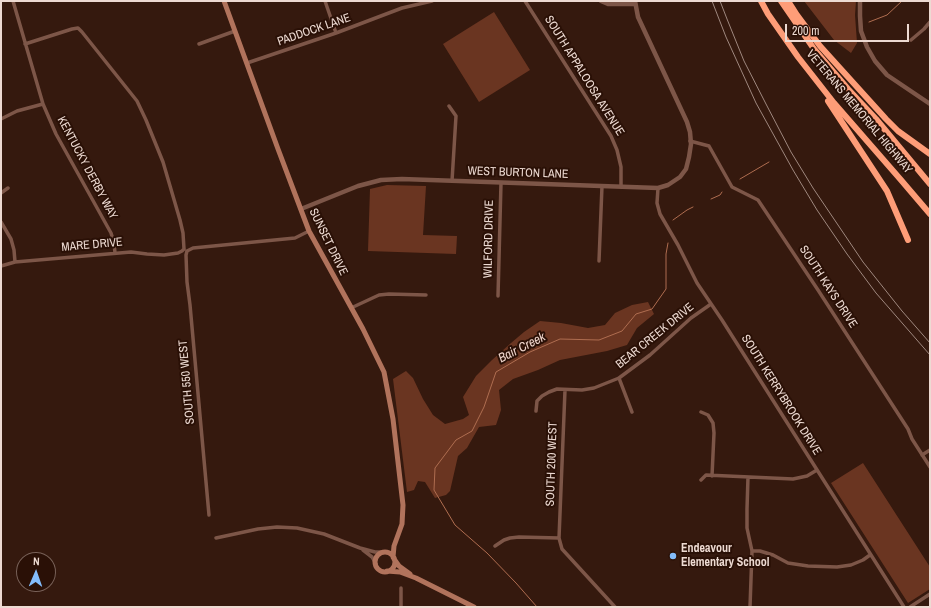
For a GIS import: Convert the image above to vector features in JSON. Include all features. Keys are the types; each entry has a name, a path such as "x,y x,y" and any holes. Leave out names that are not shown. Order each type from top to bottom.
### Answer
{"highway":[{"name":"VETERANS MEMORIAL HIGHWAY","path":"761,1 768,14 798,57 834,103 930,214"},
{"name":"VETERANS MEMORIAL HIGHWAY","path":"781,1 814,49 930,184"},
{"path":"788,1 820,46 886,119 898,131 930,154"},
{"path":"798,57 887,191 908,240"}],"main road":[{"name":"SUNSET DRIVE","path":"224,1 309,231 366,335 384,372 392,419 403,508 403,518 394,546 394,558"},
{"path":"397,537 384,552 376,557 376,564 379,569 400,572 416,578 474,607"},
{"path":"384,552 390,553 399,566 416,578"},
{"path":"387,571 393,566 394,558"}],"street":[{"name":"KENTUCKY DERBY WAY","path":"13,1 43,104 56,134 111,234 115,253"},
{"path":"325,1 336,33"},
{"name":"PADDOCK LANE","path":"247,63 336,33 402,8 432,1"},
{"name":"SOUTH APPALOOSA AVENUE","path":"525,1 611,136 618,150 621,167 621,187"},
{"path":"601,1 608,4 635,2"},
{"path":"860,1 861,31 866,48 887,75 930,104"},
{"name":"WEST BURTON LANE","path":"301,209 358,186 381,180 402,179 658,188 668,185 680,177 686,169 689,157 690,132 687,122 638,18 635,2"},
{"path":"911,40 930,22"},
{"name":"SOUTH 550 WEST","path":"25,44 78,28 136,101 146,120 162,162 178,213 186,255 187,282 209,515"},
{"path":"199,44 235,31"},
{"path":"1,119 17,111 43,104"},
{"path":"449,106 456,116 452,181"},
{"name":"SOUTH KAYS DRIVE","path":"690,141 709,146 732,187 758,200 904,422 912,439 930,467"},
{"name":"WILFORD DRIVE","path":"498,296 501,183"},
{"path":"599,261 602,186"},
{"path":"1,192 8,188"},
{"name":"SOUTH KERRYBROOK DRIVE","path":"658,188 657,203 660,214 678,245 697,283 904,607"},
{"path":"1,222 11,239 15,262"},
{"name":"MARE DRIVE","path":"1,266 15,262 115,253 178,253 192,248 295,238 309,231"},
{"path":"351,308 379,295 426,295"},
{"name":"BEAR CREEK DRIVE","path":"536,411 537,401 549,392 556,390 582,390 594,388 619,378 650,355 691,318 711,304"},
{"path":"619,378 632,412"},
{"name":"SOUTH 200 WEST","path":"559,538 565,390"},
{"path":"701,412 708,415 713,422 714,433 712,476"},
{"path":"922,455 930,450"},
{"path":"701,480 706,475 793,479 807,476 817,470"},
{"path":"748,477 748,528 752,551 750,607"},
{"path":"216,538 254,529 287,528 307,530 324,534 360,548 375,552 384,552"},
{"path":"495,546 510,538 559,538 562,549 615,607"},
{"path":"360,548 372,557 376,564"},
{"path":"752,551 760,551 773,555 788,563 808,566 851,565 870,555"},
{"path":"401,588 401,607"},
{"path":"910,607 930,594"}],"shaded area":[{"path":"804,1 856,1 855,15 857,43 851,53 834,40"},
{"path":"494,12 530,70 479,102 443,44"},
{"path":"387,185 426,186 423,235 457,236 456,254 368,251 370,189"},
{"path":"648,302 654,314 637,328 627,345 607,351 560,360 513,379 499,390 501,410 496,425 479,427 467,448 458,456 450,491 446,495 435,498 425,482 418,481 414,490 407,492 393,379 406,371 413,378 433,415 445,424 463,419 469,415 463,397 476,376 511,343 540,321 588,328 605,325 615,313 632,305"},
{"path":"863,463 930,567 930,589 908,603 831,483"}],"waterway":[{"name":"Bair Creek","path":"869,22 887,15 902,1"},
{"name":"Bair Creek","path":"740,179 769,162"},
{"name":"Bair Creek","path":"711,199 720,195 722,192"},
{"name":"Bair Creek","path":"673,220 693,207"},
{"name":"Bair Creek","path":"537,607 487,553 455,525 434,490 435,468 456,440 472,431 484,407 496,372 530,352 560,339 599,340 622,331 636,314 652,309 666,289 666,254 668,243"}],"railway":[{"path":"712,1 726,37 756,103 817,210 876,293 930,355"},
{"path":"720,1 744,61 791,152 813,188 863,262 930,343"}],"place":[{"name":"Endeavour Elementary School","path":"673,556"}]}
